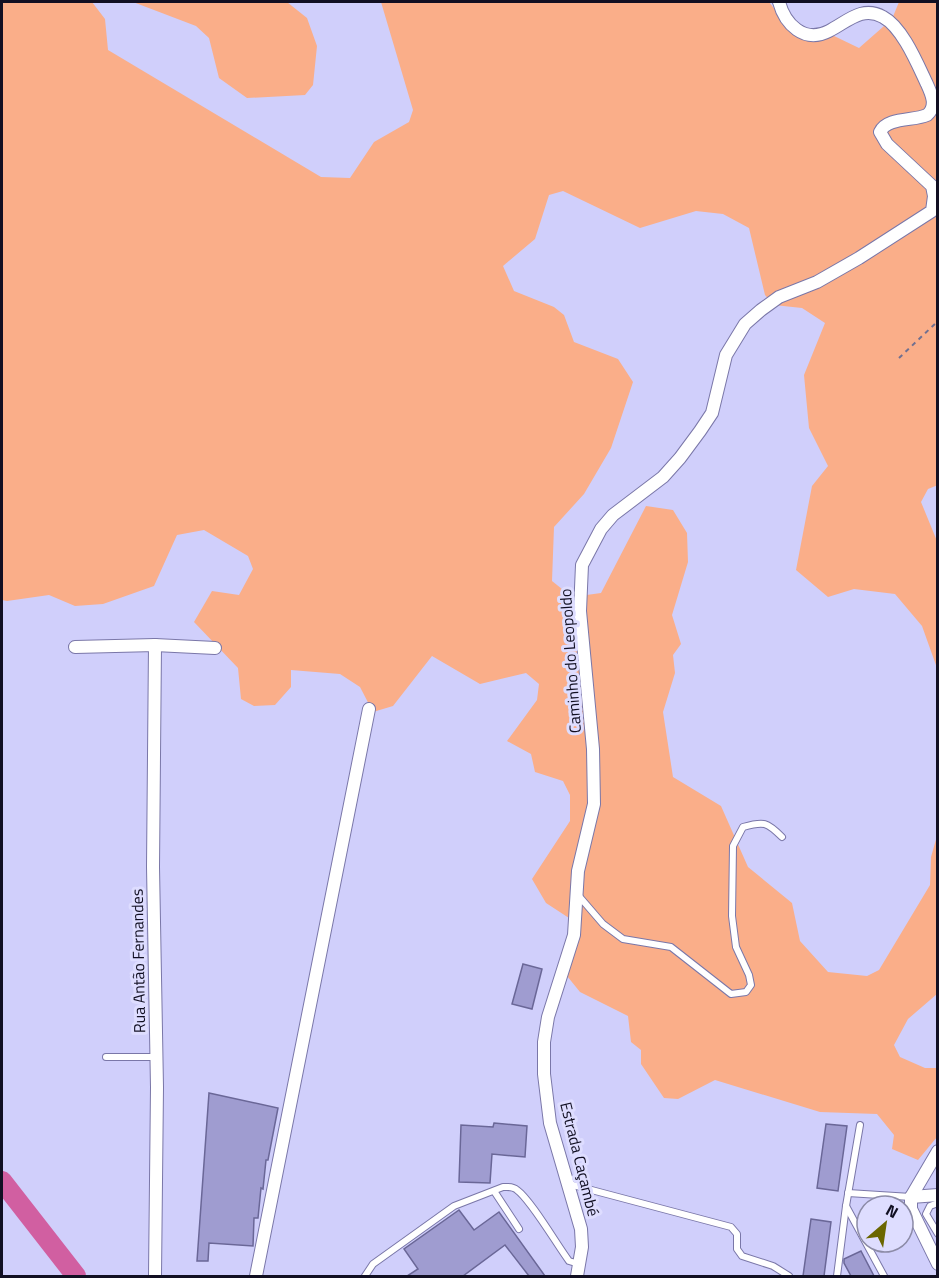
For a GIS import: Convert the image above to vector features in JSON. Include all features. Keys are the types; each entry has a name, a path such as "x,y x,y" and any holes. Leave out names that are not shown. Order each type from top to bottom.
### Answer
{"street":[{"name":"Caminho do Leopoldo","path":"560,980 574,935 578,871 594,804 593,748 580,611 582,565 589,548 613,515 663,477 700,431 712,413 726,355 746,324 779,297 817,282 932,211 934,196 932,186 887,144 880,132 881,128 888,124 927,115 933,105 926,82 907,44 885,18 868,13 859,13 819,35 800,32 786,21 778,2"},
{"path":"75,647 155,645 214,648"},
{"name":"Rua Antão Fernandes","path":"155,645 153,867 157,1057 155,1276"},
{"path":"256,1276 369,709"},
{"name":"Estrada Caçambé","path":"560,980 548,1017 544,1042 544,1074 550,1123 581,1229 582,1247 578,1270"},
{"path":"913,1194 938,1151"},
{"path":"915,1197 938,1195"},
{"path":"915,1217 938,1264"}],"lane":[{"path":"577,894 603,924 623,939 670,947 731,994 746,992 751,985 749,975 736,947 732,916 734,846 743,827 759,822 770,825 782,837"},
{"path":"106,1057 157,1057"},
{"path":"837,1276 860,1125"},
{"path":"568,1184 730,1227 737,1234 737,1250 742,1256 773,1266 789,1276"},
{"path":"364,1276 373,1264 454,1206 511,1187 518,1190 527,1200 569,1262 578,1270"},
{"path":"494,1191 519,1229"},
{"path":"848,1193 864,1194"},
{"path":"938,1203 930,1206 926,1214 938,1234"},
{"path":"846,1206 884,1276"},
{"path":"838,1268 842,1276"}],"path":[{"path":"899,358 938,321"}],"shaded area":[{"path":"2,2 92,2 105,19 108,50 321,177 350,178 374,142 409,122 413,110 381,2 769,2 791,30 832,35 859,48 892,19 899,2 937,2 938,485 928,489 921,502 937,541 937,668 922,626 895,594 854,589 828,597 796,570 812,486 828,466 809,428 804,375 825,323 802,308 774,305 765,295 749,228 723,214 696,211 640,228 563,191 549,195 535,239 503,266 514,291 554,307 564,315 574,342 618,359 633,382 611,448 584,494 554,527 552,581 572,597 601,593 646,506 673,510 687,533 688,562 672,615 681,644 673,655 675,673 663,712 673,777 721,806 748,867 792,903 800,941 828,972 867,976 879,970 930,885 931,857 937,836 937,994 908,1019 894,1045 900,1057 925,1068 937,1068 937,1137 918,1160 892,1149 894,1135 877,1114 820,1112 715,1080 678,1099 664,1098 641,1064 641,1050 631,1042 628,1016 580,992 563,971 574,931 569,918 546,903 532,879 570,821 570,795 563,781 535,772 531,754 507,741 537,700 539,684 526,673 480,684 432,656 393,706 373,712 360,687 340,674 291,670 291,687 275,705 254,706 241,699 238,668 194,622 212,591 239,595 253,569 248,556 204,530 177,535 154,586 103,604 75,606 49,595 2,600"},
{"path":"133,2 287,2 307,18 317,46 313,85 305,95 247,98 219,78 209,38 196,26"}],"building":[{"path":"523,964 542,969 532,1009 512,1004"},
{"path":"209,1093 278,1108 268,1160 266,1160 258,1218 254,1218 253,1246 209,1243 208,1261 197,1261"},
{"path":"494,1123 527,1126 525,1157 492,1154 490,1183 459,1182 461,1125 493,1127"},
{"path":"826,1124 847,1126 838,1191 817,1188"},
{"path":"459,1210 474,1230 499,1212 545,1276 529,1276 505,1245 463,1276 407,1276 418,1269 404,1249"},
{"path":"811,1219 831,1222 824,1276 803,1276"},
{"path":"855,1254 863,1254 874,1276 851,1276 844,1259"}],"waterway":[{"path":"2,1181 76,1276"}]}
